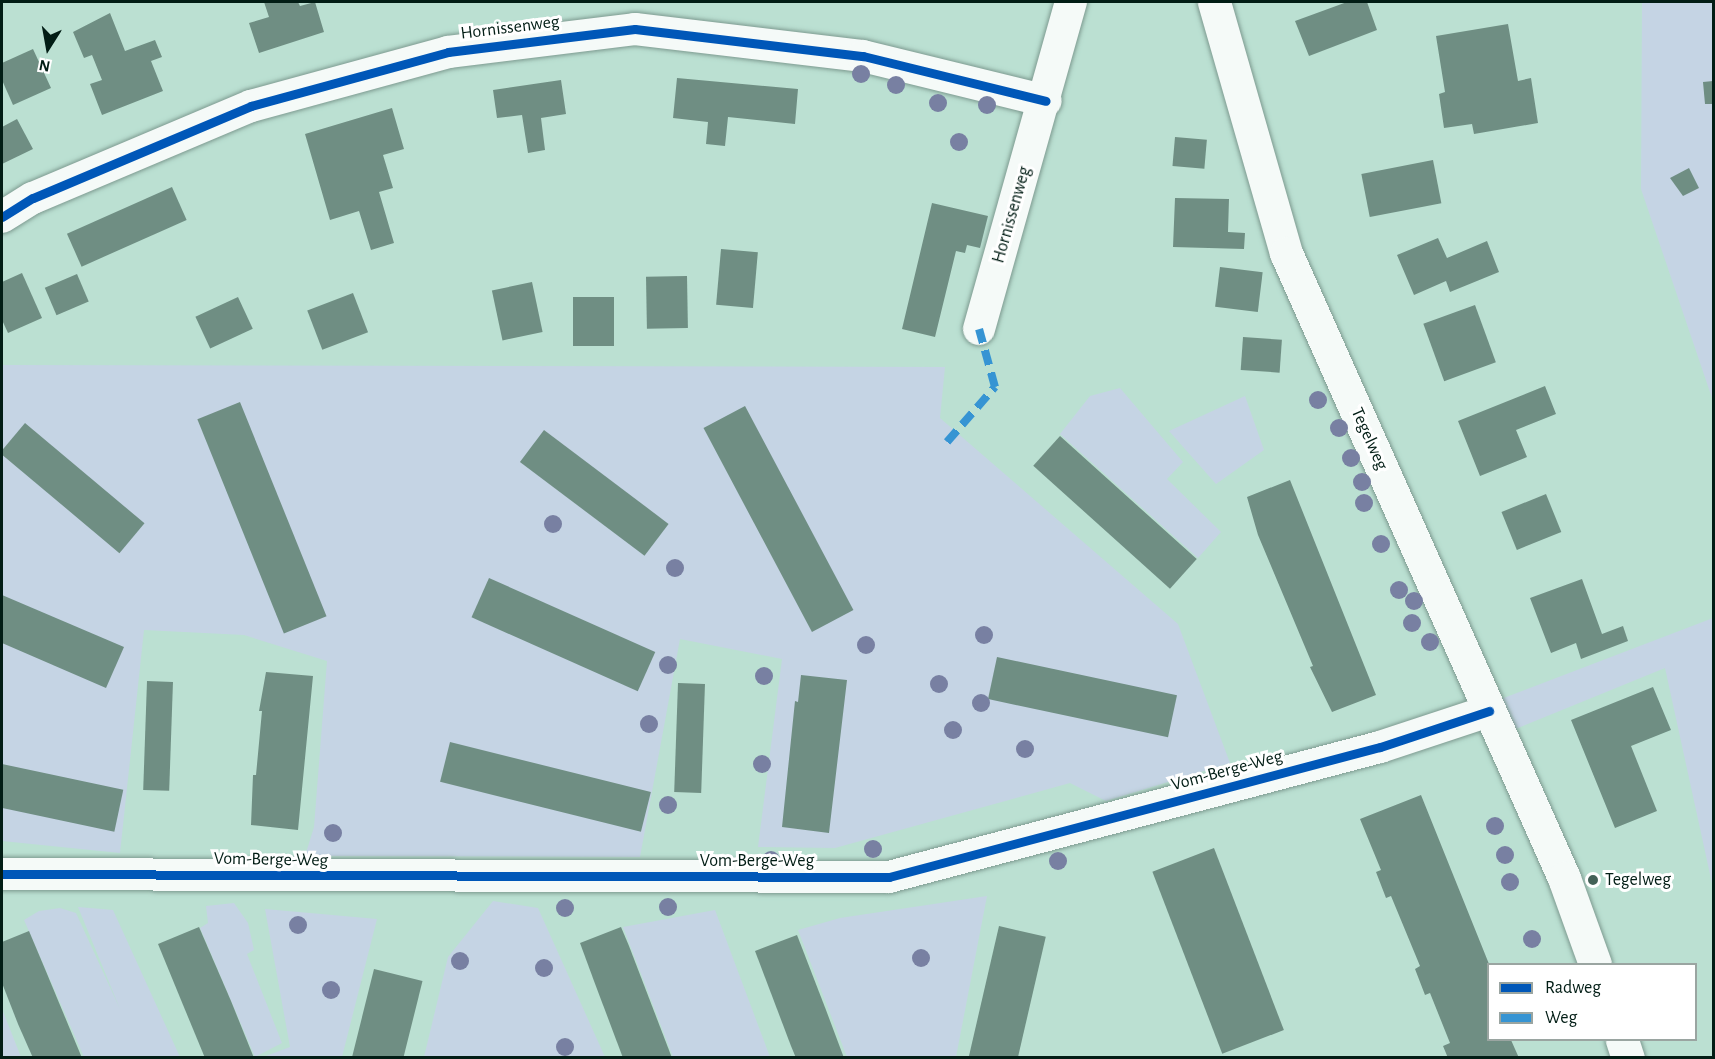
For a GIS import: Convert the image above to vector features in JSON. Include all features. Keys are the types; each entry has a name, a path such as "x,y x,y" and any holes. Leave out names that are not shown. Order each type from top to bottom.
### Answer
{"street":[{"name":"Hornissenweg","path":"979,329 1046,101 1071,2"},
{"name":"Tegelweg","path":"1214,2 1286,253 1564,878 1595,963"},
{"name":"Hornissenweg","path":"2,217 33,198 252,106 448,52 635,29 863,56 1046,101"},
{"name":"Vom-Berge-Weg","path":"2,874 889,877 1380,747 1489,711"},
{"path":"1622,1041 1628,1058"}],"shaded area":[{"path":"1642,2 1713,2 1713,401 1641,189"},
{"path":"2,365 945,367 940,418 1178,624 1230,763 1106,801 1070,783 835,848 758,847 782,659 680,639 640,857 305,856 314,827 327,661 244,635 144,630 120,853 2,841"},
{"path":"1120,388 1183,462 1167,479 1221,532 1198,558 1060,434 1090,396"},
{"path":"1245,396 1264,450 1216,484 1169,431"},
{"path":"1713,618 1713,888 1665,668 1513,730 1501,699"},
{"path":"987,896 956,1057 847,1057 798,930 840,918"},
{"path":"493,901 538,908 605,1057 424,1057 448,957"},
{"path":"234,903 248,923 254,950 247,954 282,1043 255,1057 200,928 208,923 206,906"},
{"path":"78,907 113,910 180,1057 84,1057 24,920 39,911 60,908 76,913 120,1009"},
{"path":"265,909 377,919 342,1057 263,1057 290,1047"},
{"path":"715,910 770,1057 673,1057 623,927"},
{"path":"2,1009 21,1057 2,1057"}],"building":[{"path":"264,2 298,2 300,6 315,2 324,32 259,53 249,23 269,17"},
{"path":"1347,2 1367,2 1377,30 1309,56 1295,21"},
{"path":"110,13 125,51 155,40 162,57 151,61 163,91 102,115 90,84 102,80 92,55 84,58 73,32"},
{"path":"1508,24 1518,81 1531,78 1538,123 1474,134 1472,124 1444,128 1439,94 1445,92 1436,36"},
{"path":"33,49 51,88 13,105 2,80 2,63"},
{"path":"677,78 798,89 795,124 728,117 725,146 706,144 708,122 673,118"},
{"path":"561,80 566,114 541,118 545,150 528,153 522,115 497,118 493,90"},
{"path":"1713,81 1713,104 1705,104 1703,82"},
{"path":"392,108 404,149 383,155 393,188 379,192 394,243 371,250 359,211 330,220 305,134"},
{"path":"17,119 33,149 2,164 2,127"},
{"path":"1175,137 1207,140 1204,169 1172,166"},
{"path":"1433,160 1441,203 1370,217 1361,174"},
{"path":"1689,168 1699,188 1683,196 1670,178"},
{"path":"172,187 187,220 82,267 67,234"},
{"path":"1175,198 1229,199 1228,232 1245,233 1244,249 1173,247"},
{"path":"932,203 988,216 980,248 967,245 965,253 956,251 935,337 902,329"},
{"path":"1438,238 1447,258 1487,241 1499,272 1450,292 1446,281 1414,295 1397,255"},
{"path":"721,249 758,252 753,308 716,305"},
{"path":"1220,267 1263,272 1258,312 1215,307"},
{"path":"22,273 42,318 8,333 2,320 2,282"},
{"path":"77,274 89,302 57,315 45,288"},
{"path":"687,276 688,328 647,329 646,277"},
{"path":"532,282 543,332 502,340 492,291"},
{"path":"353,293 368,332 322,350 307,311"},
{"path":"238,297 253,329 210,349 195,317"},
{"path":"573,297 614,297 614,346 573,346"},
{"path":"1475,305 1496,362 1444,381 1423,324"},
{"path":"1243,337 1282,340 1280,373 1241,370"},
{"path":"1545,386 1556,414 1516,430 1527,457 1480,476 1458,421"},
{"path":"240,402 327,616 284,633 197,419"},
{"path":"745,406 853,610 812,632 704,428"},
{"path":"25,423 145,523 119,553 2,455 2,450"},
{"path":"544,430 669,524 645,556 520,462"},
{"path":"1060,436 1197,559 1170,589 1033,466"},
{"path":"1290,480 1376,695 1332,712 1310,667 1313,666 1258,535 1247,497"},
{"path":"1546,494 1561,532 1517,550 1501,512"},
{"path":"489,578 655,652 638,691 472,617"},
{"path":"1582,579 1602,634 1623,626 1628,641 1581,659 1576,643 1551,653 1530,598"},
{"path":"2,595 124,647 106,688 2,643"},
{"path":"997,657 1177,695 1168,737 988,699"},
{"path":"266,672 313,676 298,830 251,825 253,775 256,775 262,711 259,711"},
{"path":"801,675 847,680 829,833 782,827 795,701 798,702"},
{"path":"147,681 173,682 169,791 143,790"},
{"path":"678,683 705,684 701,793 674,792"},
{"path":"1653,687 1671,730 1631,746 1657,811 1615,828 1571,720"},
{"path":"450,742 651,792 641,832 440,782"},
{"path":"2,764 123,790 114,832 2,808"},
{"path":"1421,795 1489,963 1487,1041 1511,1041 1519,1058 1448,1058 1443,1046 1450,1043 1430,993 1425,995 1415,969 1420,966 1391,896 1386,898 1376,872 1381,870 1360,819"},
{"path":"1214,848 1284,1030 1222,1054 1152,872"},
{"path":"999,926 1046,937 1018,1058 969,1058"},
{"path":"199,927 254,1058 205,1058 158,944"},
{"path":"621,927 672,1058 623,1058 580,943"},
{"path":"29,931 82,1058 33,1058 18,1024 2,983 2,942"},
{"path":"797,935 844,1058 796,1058 791,1046 755,951"},
{"path":"374,969 423,981 403,1058 352,1057"}],"marked path":[{"path":"947,442 995,387 979,329"}],"cycle path":[{"path":"2,217 33,198 251,106 448,52 635,29 863,56 1046,101"},
{"path":"2,874 889,877 1380,747 1489,711"}],"place":[{"name":"Tegelweg","path":"1593,880"}]}
